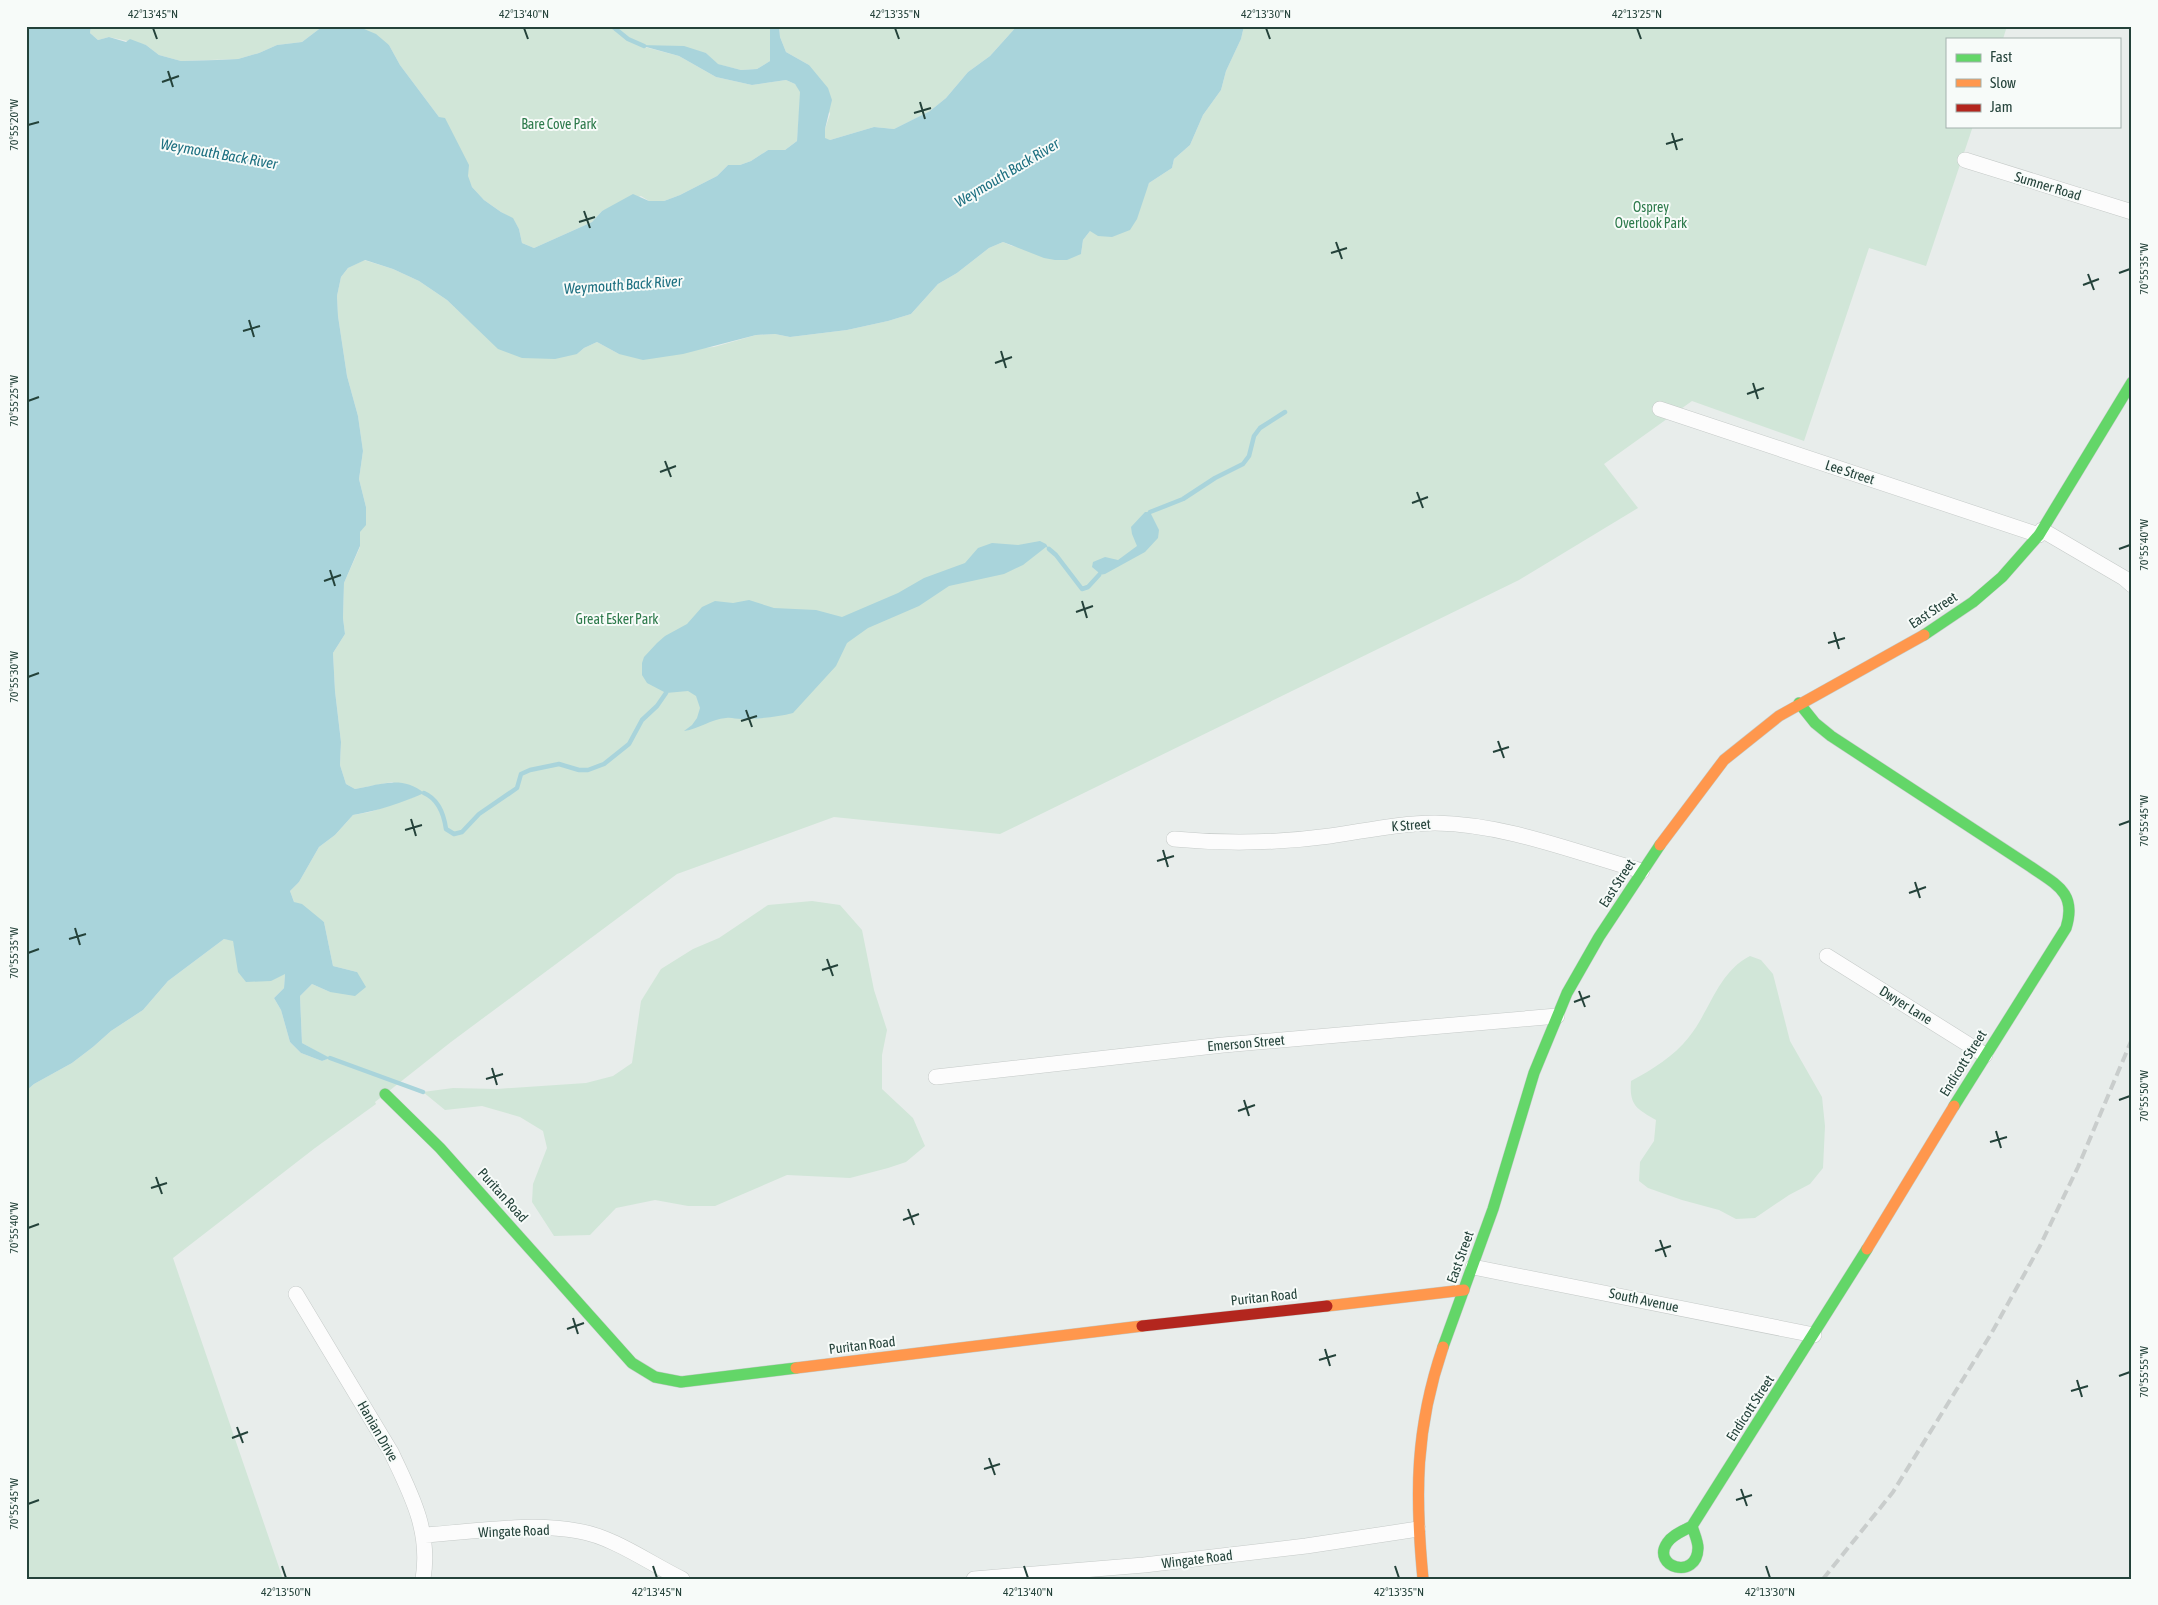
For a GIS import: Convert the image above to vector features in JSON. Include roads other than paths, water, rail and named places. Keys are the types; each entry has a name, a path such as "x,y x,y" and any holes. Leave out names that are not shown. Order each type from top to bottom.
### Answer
{"street":[{"name":"Sumner Road","path":"1965,160 2132,212"},
{"name":"East Street","path":"1423,1579 1418,1529 1417,1476 1421,1433 1442,1350 1493,1209 1534,1073 1567,993 1599,937 1687,807 1724,760 1779,716 1799,703 1926,634 1950,618 2002,577 2040,533 2132,382"},
{"name":"Lee Street","path":"1660,409 2040,533 2124,578 2132,585"},
{"name":"Endicott Street","path":"1692,1526 1814,1335 1985,1055 2066,928 2072,907 2069,898 2063,891 2031,867 1830,736 1815,723 1799,703"},
{"name":"K Street","path":"1174,839 1212,843 1262,842 1329,836 1409,824 1457,824 1490,829 1542,842 1642,871"},
{"name":"Dwyer Lane","path":"1827,956 1985,1055"},
{"name":"Emerson Street","path":"936,1077 1223,1045 1557,1016"},
{"name":"Puritan Road","path":"385,1094 440,1148 632,1363 652,1378 665,1382 681,1382 1004,1342 1464,1290"},
{"name":"South Avenue","path":"1473,1267 1814,1335"},
{"name":"Hanian Drive","path":"296,1294 391,1452 416,1506 424,1535 426,1558 423,1579"},
{"name":"Wingate Road","path":"424,1535 527,1527 578,1530 631,1551 682,1579"},
{"name":"Wingate Road","path":"974,1579 1144,1565 1306,1546 1418,1529"}],"water":[{"name":"Weymouth Back River","path":"26,26 91,26 90,33 98,40 109,37 126,42 130,39 146,45 159,55 181,61 238,59 277,45 302,42 323,26 357,26 376,34 389,45 400,65 439,117 445,118 469,165 468,176 472,187 484,200 513,218 519,229 522,243 534,248 592,222 602,211 633,194 649,201 664,201 717,176 728,165 740,165 751,161 768,150 785,150 797,141 800,92 795,84 786,80 752,85 716,77 679,56 639,45 684,46 706,53 718,64 741,70 757,69 770,61 770,26 779,26 780,37 786,52 809,65 828,88 832,100 825,129 825,138 830,140 874,127 894,129 930,111 946,98 968,72 990,56 1017,26 1244,26 1241,39 1226,71 1221,90 1203,115 1190,145 1174,159 1172,168 1149,183 1137,219 1130,230 1112,237 1098,236 1090,231 1083,240 1081,254 1067,260 1044,258 1003,242 989,248 957,273 938,284 911,314 888,321 847,330 790,337 775,334 756,335 683,354 643,360 619,354 597,342 584,348 577,354 555,359 522,358 498,349 447,300 419,281 393,269 365,260 348,268 341,277 337,296 338,316 347,376 358,416 363,451 359,479 366,507 366,525 360,532 360,546 344,583 343,618 345,634 333,653 341,742 340,765 346,784 355,789 399,783 416,787 424,793 389,806 353,815 335,835 319,847 299,882 290,891 294,902 302,904 324,922 333,966 357,972 366,987 355,996 330,992 312,984 300,996 302,1043 330,1058 322,1061 301,1053 290,1042 281,1010 274,998 284,988 285,974 271,981 246,982 238,972 233,941 224,939 168,981 143,1010 111,1031 72,1063 34,1084 26,1091"},
{"path":"1145,512 1150,512 1159,530 1158,538 1145,552 1105,574 1099,575 1092,567 1093,562 1105,557 1118,560 1137,546 1131,527"},
{"path":"1040,541 1046,544 1049,549 1046,547 1023,565 1004,574 949,586 919,606 868,628 847,643 836,666 793,713 761,718 721,719 684,731 697,718 700,708 696,696 688,691 666,693 647,683 642,675 644,657 657,643 665,636 687,624 702,607 715,601 733,603 749,600 774,608 816,610 842,617 898,593 924,578 965,563 978,548 992,543 1018,545"}],"waterway":[{"path":"612,26 628,39 644,46"},
{"path":"1150,512 1183,499 1215,478 1243,464 1249,456 1254,436 1260,428 1285,412"},
{"path":"1049,549 1056,555 1082,589 1088,587 1099,575"},
{"path":"424,793 437,803 444,818 446,829 454,834 462,832 479,814 517,788 521,774 530,770 559,764 579,770 588,770 604,764 629,744 642,720 657,706 666,693"},
{"path":"330,1058 423,1092"}],"railway":[{"path":"1823,1579 1893,1492 1991,1334 2040,1246 2078,1167 2132,1039"}],"park label":[{"name":"Bare Cove Park","path":"559,124"},
{"name":"Osprey Overlook Park","path":"1651,216"},
{"name":"Great Esker Park","path":"617,619"}]}
